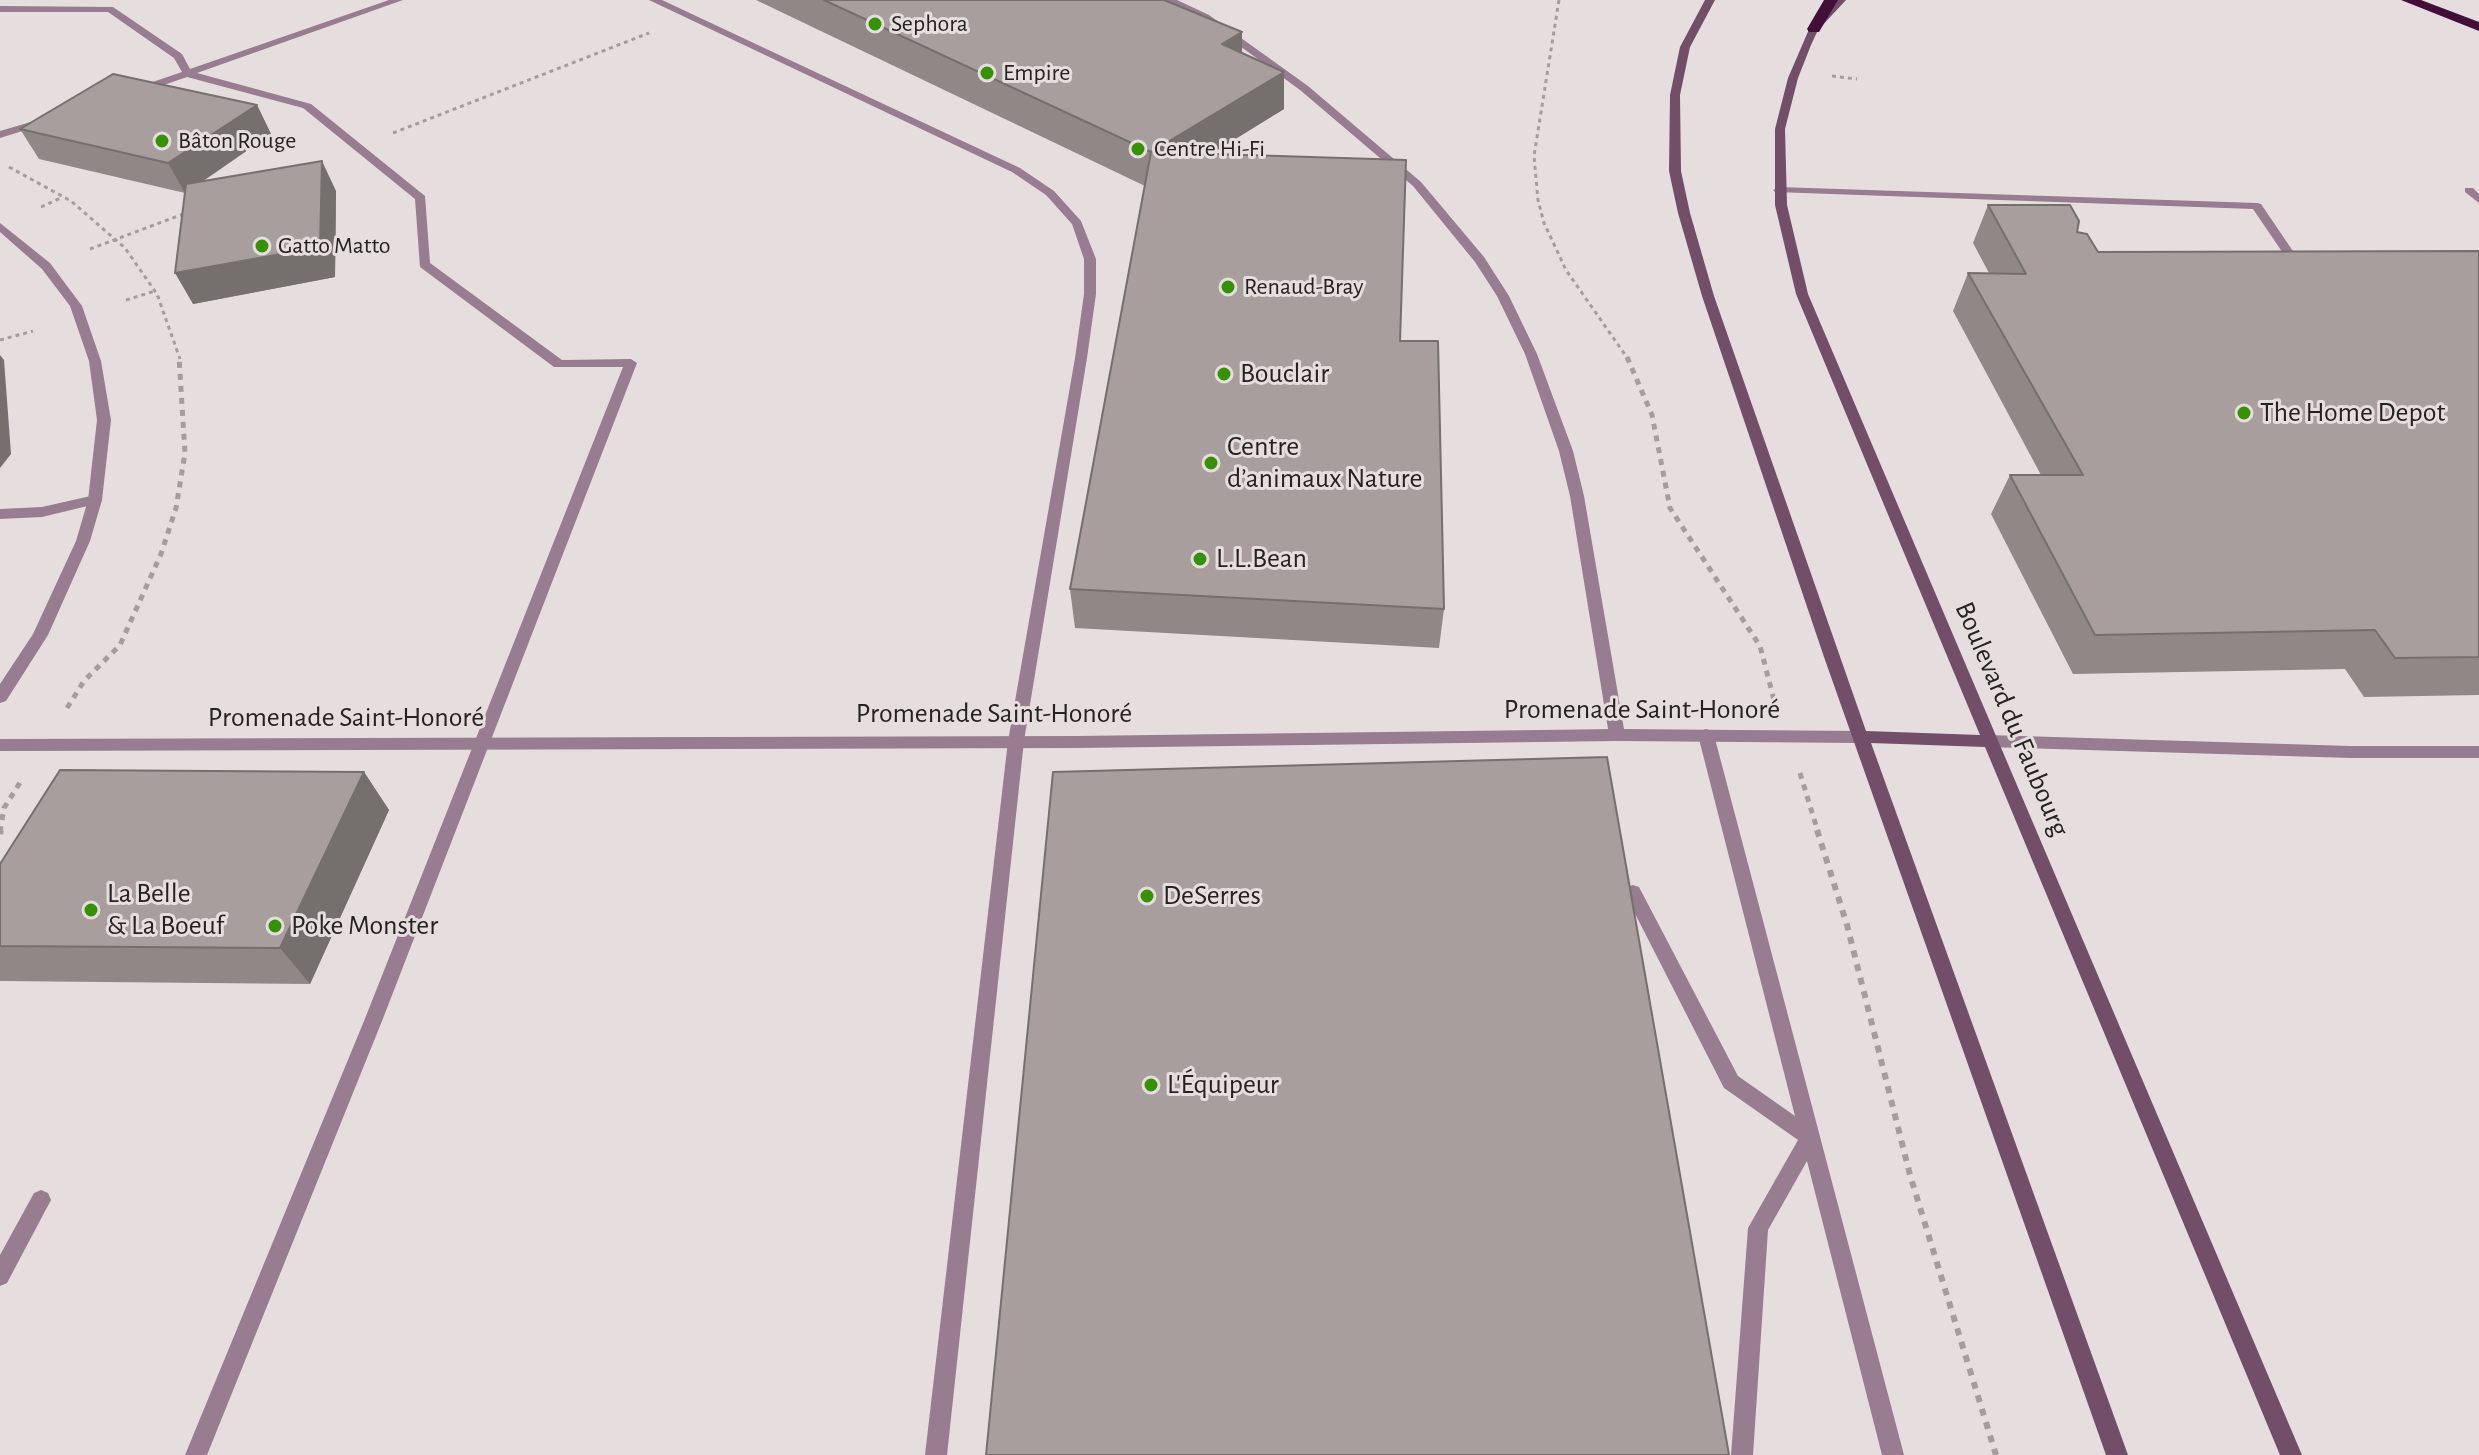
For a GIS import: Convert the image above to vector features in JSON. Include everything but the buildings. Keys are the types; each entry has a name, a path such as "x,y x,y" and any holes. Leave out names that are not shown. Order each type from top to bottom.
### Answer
{"highway":[{"path":"1814,29 1831,0"},
{"path":"2408,0 2479,27"}],"street":[{"path":"130,93 398,0"},
{"path":"654,0 1016,170 1050,193 1077,223 1090,259 1090,294 1016,741 936,1455"},
{"path":"1169,0 1206,17 1304,88 1417,184 1480,260 1503,296 1531,354 1566,451 1577,496 1617,735"},
{"path":"1710,0 1685,47 1675,95 1675,171 1684,213 1708,296 2117,1455"},
{"name":"Boulevard du Faubourg","path":"1841,0 1814,29 1783,111 1778,149 1779,190 1785,234 1802,294 2291,1455"},
{"path":"0,9 110,9 178,56 188,74 307,106 424,202 424,264 559,364 631,363 568,530 480,744 367,1035 196,1455"},
{"path":"0,135 58,116"},
{"path":"1779,190 2257,206 2295,263"},
{"path":"2469,190 2479,200"},
{"path":"0,226 38,258 69,294 91,346 104,420 95,500 59,598 40,635 0,697"},
{"path":"2280,263 2310,263"},
{"path":"0,514 42,512 95,500"},
{"name":"Promenade Saint-Honoré","path":"0,745 1617,735 1988,741"},
{"path":"1706,735 1893,1455"},
{"path":"1988,741 2351,752 2479,752"},
{"path":"1633,892 1731,1082 1810,1137"},
{"path":"1742,1455 1758,1228 1810,1137"},
{"path":"0,1276 41,1200"}],"path":[{"path":"1559,0 1534,156 1544,223 1566,270 1628,358 1652,415 1670,508 1760,646 1764,663"},
{"path":"356,147 691,17"},
{"path":"4,164 64,197 116,240 140,265 155,291 182,365 186,436 181,481 161,554 132,623 112,655 97,667"},
{"path":"41,207 64,197"},
{"path":"90,249 187,212"},
{"path":"126,300 155,291"},
{"path":"0,340 33,331"},
{"path":"1803,784 1847,925 1910,1175 1996,1455"},
{"path":"0,834 1,823"}],"place":[{"name":"Sephora","path":"875,24"},
{"name":"Empire","path":"987,73"},
{"name":"Bâton Rouge","path":"162,141"},
{"name":"Centre Hi-Fi","path":"1138,149"},
{"name":"Gatto Matto","path":"262,246"},
{"name":"Renaud-Bray","path":"1228,287"},
{"name":"Bouclair","path":"1224,374"},
{"name":"The Home Depot","path":"2244,413"},
{"name":"Centre d’animaux Nature","path":"1211,463"},
{"name":"L.L.Bean","path":"1200,559"},
{"name":"DeSerres","path":"1147,896"},
{"name":"La Belle & La Boeuf","path":"91,910"},
{"name":"Poke Monster","path":"275,926"},
{"name":"L'Équipeur","path":"1151,1085"}]}
